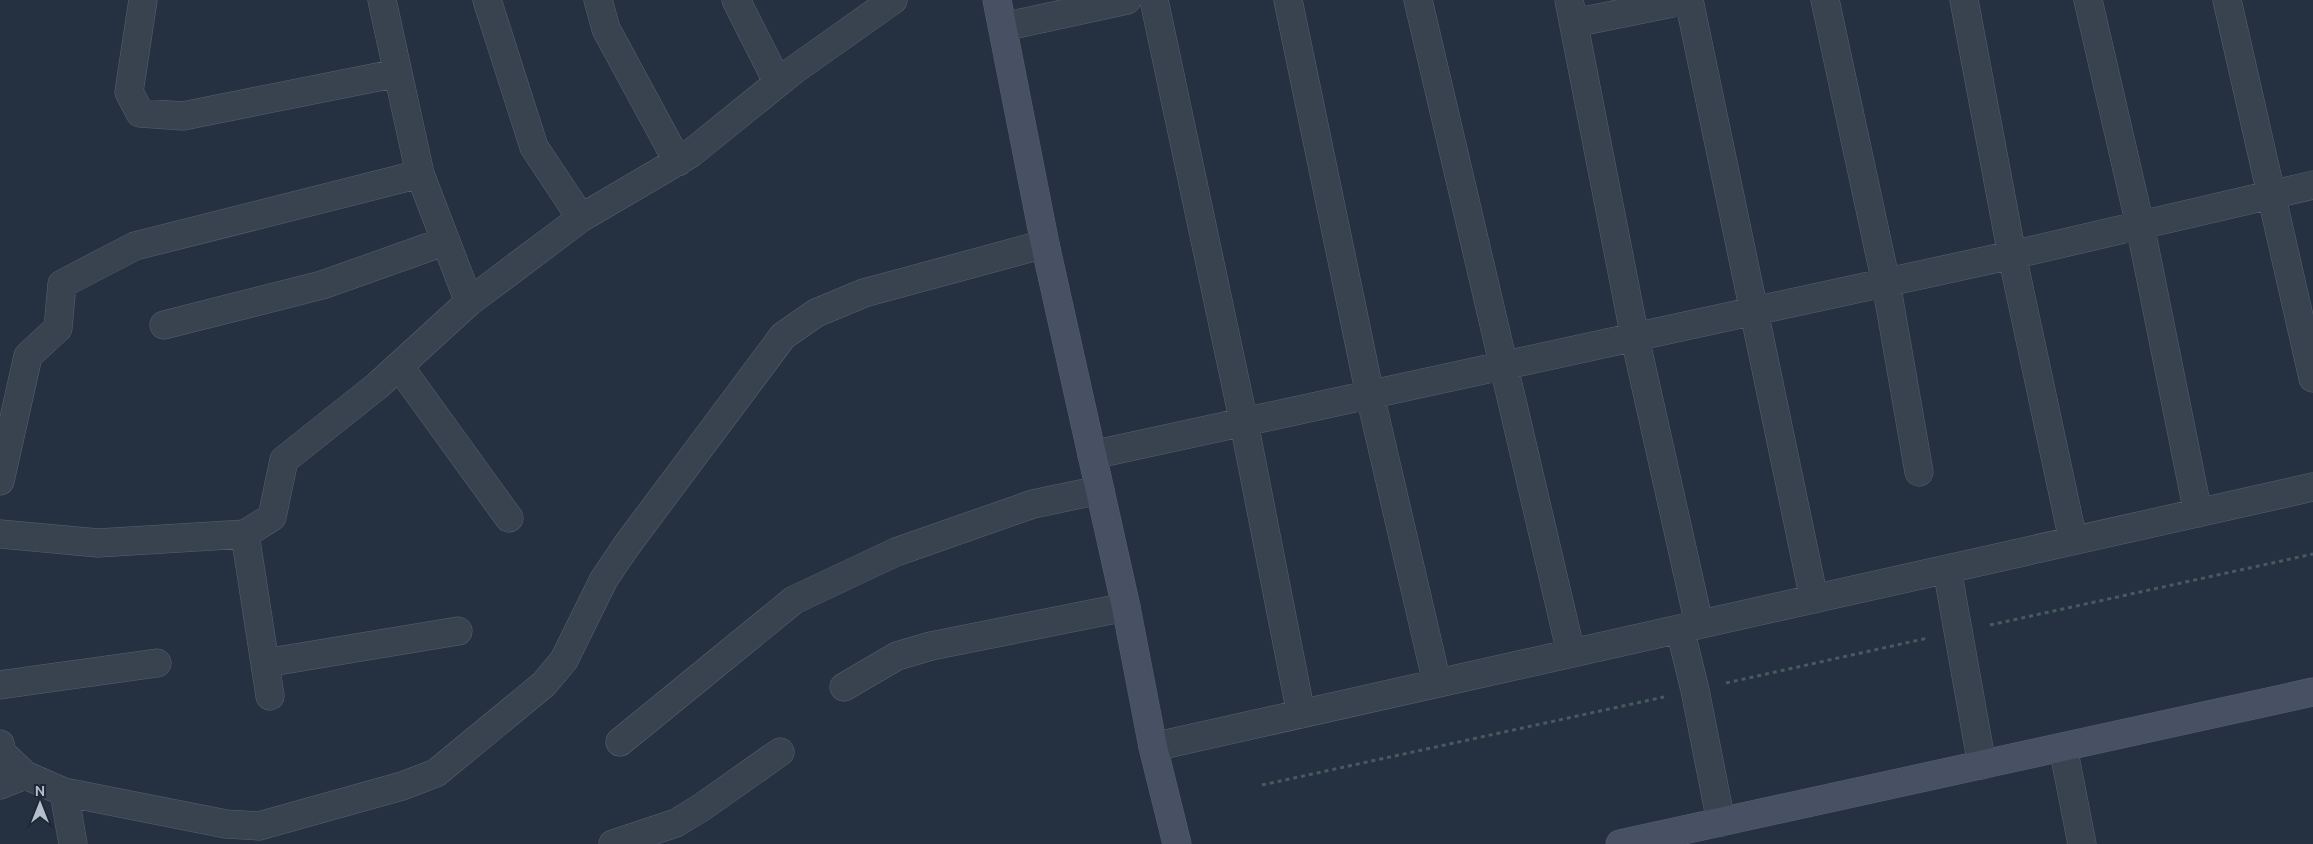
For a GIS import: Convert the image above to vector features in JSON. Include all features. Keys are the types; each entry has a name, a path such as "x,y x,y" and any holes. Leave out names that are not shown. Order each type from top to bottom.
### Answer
{"street":[{"path":"143,0 129,92 140,113 183,116 398,73"},
{"path":"382,0 420,174 469,302"},
{"path":"486,0 534,147 581,218"},
{"path":"598,0 606,29 678,162"},
{"path":"736,0 778,84"},
{"path":"0,534 98,543 245,534 272,517 284,460 399,366 469,302 581,218 690,154 778,84 893,0"},
{"path":"997,0 1045,244 1126,607 1153,747 1177,844"},
{"path":"1003,27 1127,0"},
{"path":"1154,0 1244,423 1301,714"},
{"path":"1288,0 1370,395 1437,683"},
{"path":"1418,0 1502,366 1571,653"},
{"path":"1721,822 1695,690 1689,627 1572,12 1688,0 1814,599"},
{"path":"1825,0 1886,283 1919,472"},
{"path":"1964,0 2012,255 2073,540"},
{"path":"2088,0 2140,226 2198,513"},
{"path":"2227,0 2313,378"},
{"path":"0,481 28,356 58,328 62,284 135,246 420,174"},
{"path":"1092,455 1886,283 2313,185"},
{"path":"164,325 322,285 446,241"},
{"path":"0,744 2,753 26,775 64,792 226,824 259,826 402,786 436,773 544,684 564,660 604,579 627,545 783,336 816,313 864,293 1045,244"},
{"path":"399,366 510,518"},
{"path":"1153,747 2313,487"},
{"path":"620,742 794,600 896,552 1033,504 1100,490"},
{"path":"245,534 270,696"},
{"path":"1947,569 1960,631 1982,765"},
{"path":"844,686 897,656 931,646 1126,607"},
{"path":"265,663 458,631"},
{"path":"0,686 157,663"},
{"path":"1620,844 2313,692"},
{"path":"2063,747 2082,844"},
{"path":"613,844 676,823 780,752"},
{"path":"0,784 26,775"},
{"path":"64,792 73,844"},
{"path":"271,844 282,819"}],"path":[{"path":"1262,785 2313,554"}]}
